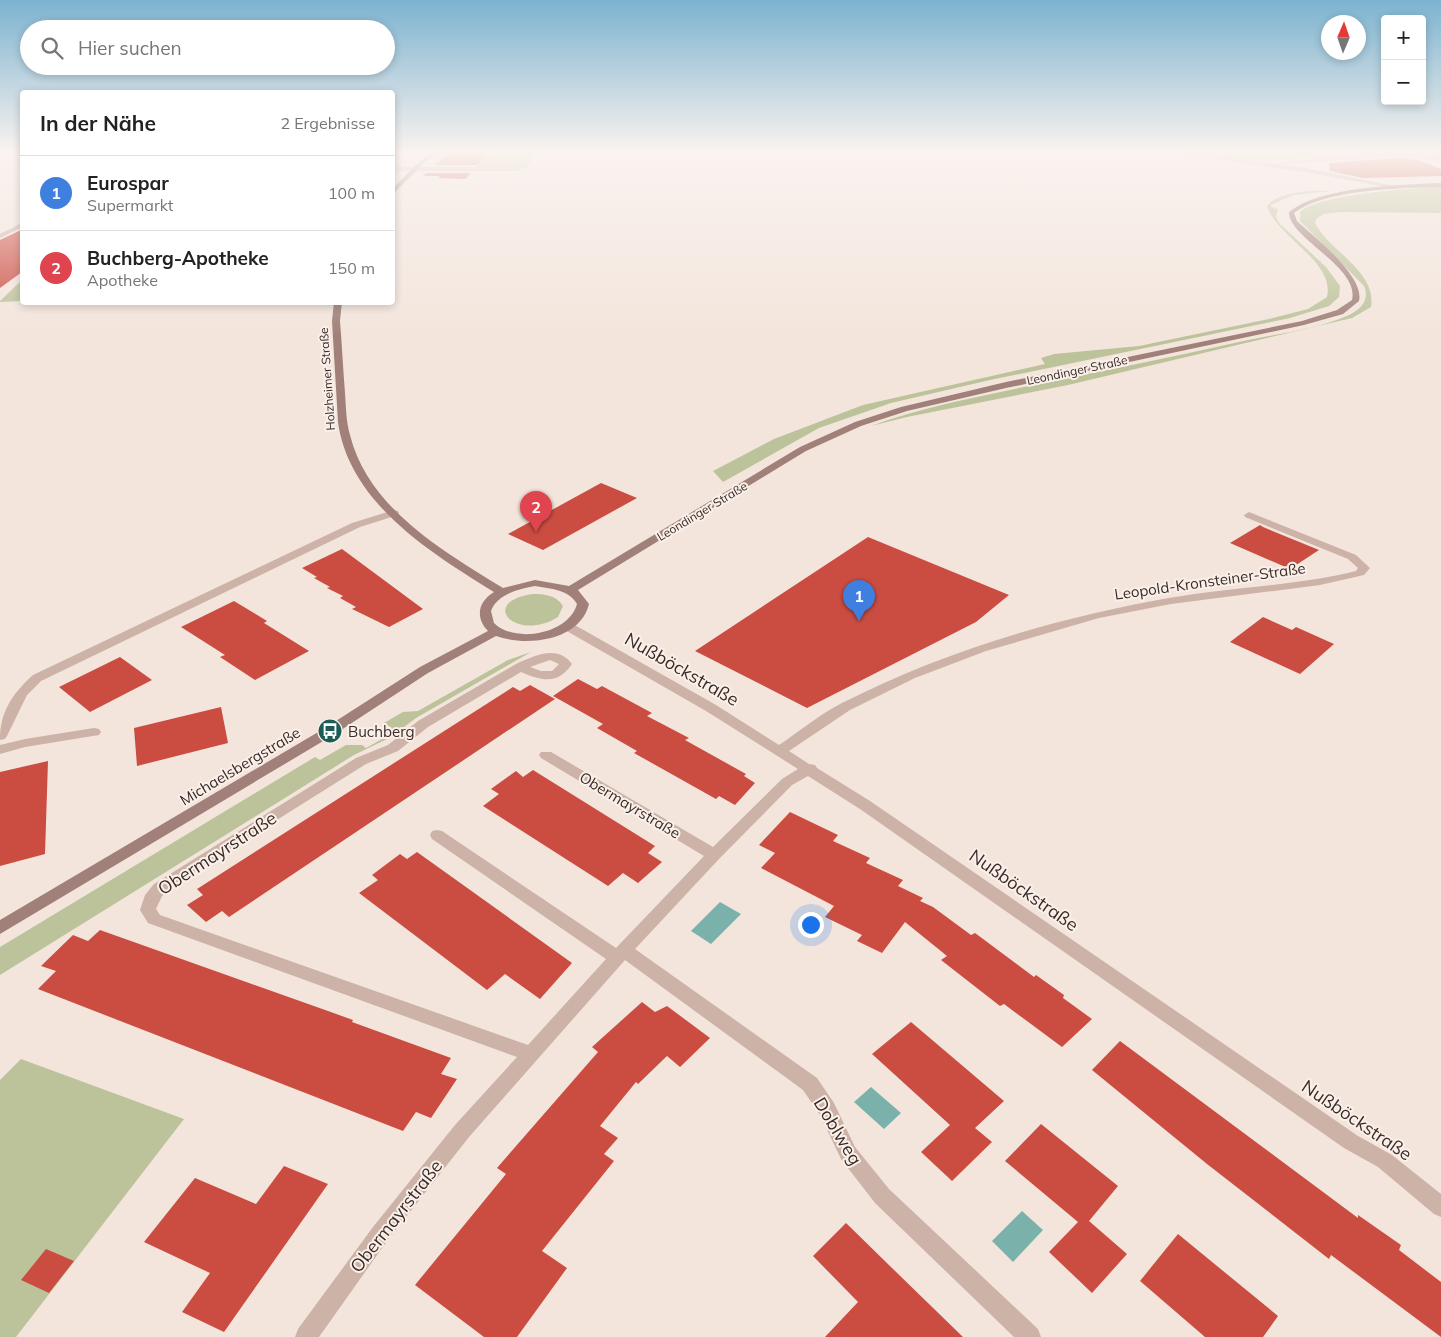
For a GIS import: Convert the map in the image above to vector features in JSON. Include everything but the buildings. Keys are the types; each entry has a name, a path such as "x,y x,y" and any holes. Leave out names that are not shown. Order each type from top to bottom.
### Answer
{"street":[{"name":"Leondinger Straße","path":"571,590 803,449 858,424 904,409 1006,384 1304,323 1340,312 1355,302 1357,291 1345,273 1294,222 1292,212"},
{"path":"0,236 20,226"},
{"name":"Holzheimer Straße","path":"338,305 336,321 345,437 352,457 363,477 380,500 428,544 502,592"},
{"path":"0,736 21,693 37,678 356,525 394,513"},
{"name":"Leopold-Kronsteiner-Straße","path":"780,750 845,707 911,674 982,648 1097,615 1171,601 1320,582 1348,576 1360,572 1364,568 1352,558 1249,515"},
{"path":"535,583 561,586 571,590 583,602 581,616 569,627 548,636 520,638 496,631 489,626 485,618 485,611 493,598 502,592 522,585 535,583"},
{"name":"Nußböckstraße","path":"569,627 711,708 810,768 1351,1142 1385,1161 1441,1208"},
{"name":"Michaelsbergstraße","path":"0,928 330,731 424,670 496,631"},
{"name":"Obermayrstraße","path":"520,668 423,724 394,748 361,761 173,878 159,888 149,899 148,910 154,919 531,1054"},
{"path":"0,750 24,743 94,732"},
{"name":"Obermayrstraße","path":"546,755 714,855"},
{"name":"Obermayrstraße","path":"306,1337 380,1234 462,1131 620,954 714,855 787,782 810,768"},
{"path":"437,835 620,954"},
{"name":"Doblweg","path":"620,954 810,1084 827,1109 848,1153 882,1196 1030,1337"}],"green space":[{"path":"1270,212 1277,212 1276,217 1279,223 1326,267 1340,286 1339,297 1329,306 1290,318 990,380 891,403 819,428 723,482 713,471 774,439 863,405 1045,364 1041,358 1054,354 1139,346 1308,309 1327,297 1327,284 1323,273 1305,250 1273,218"},
{"path":"1300,212 1337,212 1324,214 1316,219 1315,223 1330,243 1360,272 1371,294 1371,307 1352,318 1068,385 871,426 946,404 1309,328 1349,315 1363,304 1366,296 1364,286 1300,221"},
{"path":"1380,212 1441,212 1441,213"},
{"path":"20,282 20,301 0,301"},
{"path":"542,594 557,599 563,606 558,617 543,624 529,626 517,623 509,618 505,612 507,605 516,598"},
{"path":"531,652 416,718 392,736 385,732 392,728 384,723 403,712 418,711 508,660"},
{"path":"384,738 387,739 354,755 0,975 0,947 315,757 320,760 346,745 362,745 366,748"},
{"path":"21,1059 184,1119 16,1337 0,1337 0,1080"}],"water":[{"path":"720,902 741,914 711,944 691,931"},
{"path":"871,1087 901,1113 884,1129 854,1102"},
{"path":"1022,1211 1043,1230 1013,1262 992,1241"}],"place":[{"name":"Buchberg-Apotheke","path":"536,532"},
{"name":"Eurospar","path":"859,621"},
{"name":"Buchberg","path":"330,731"}]}
